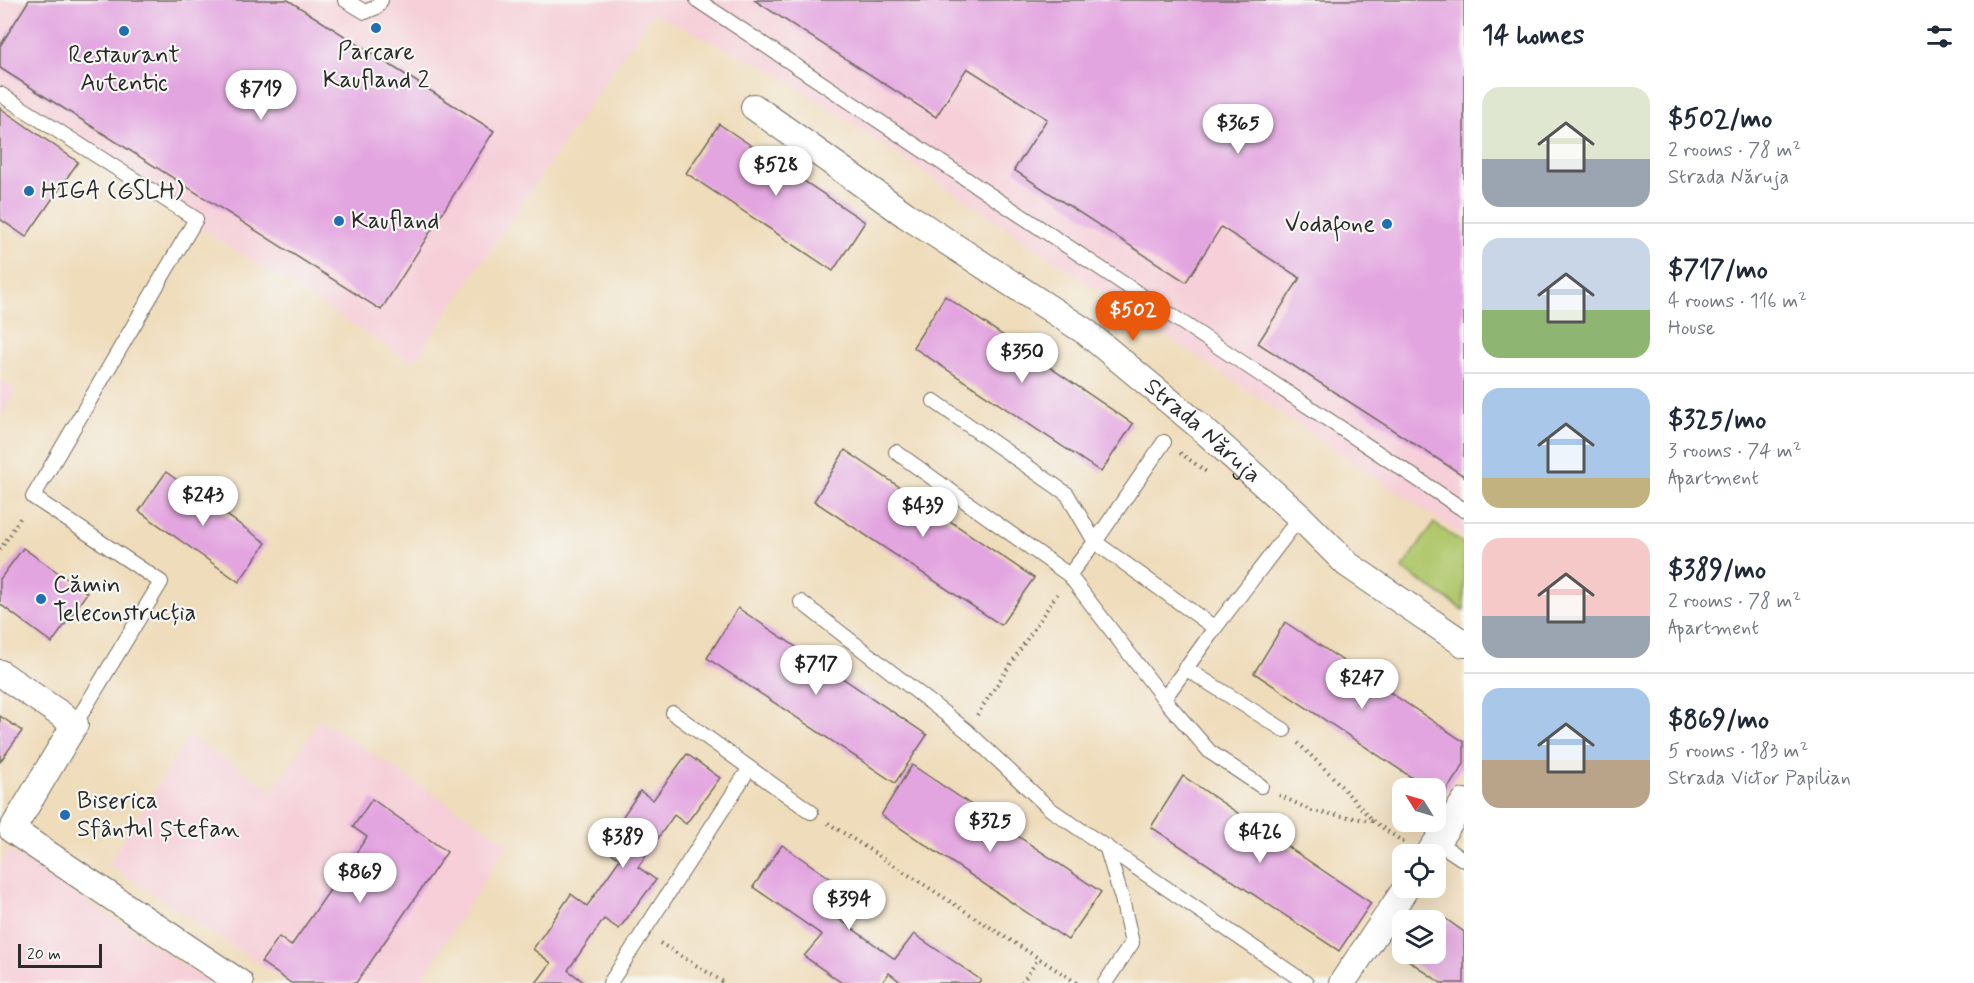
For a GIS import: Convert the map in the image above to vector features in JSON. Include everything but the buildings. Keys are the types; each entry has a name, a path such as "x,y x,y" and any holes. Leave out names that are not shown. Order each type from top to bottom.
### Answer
{"street":[{"name":"Strada Năruja","path":"754,107 906,215 1086,332 1198,425 1300,517 1347,564 1464,644"},
{"path":"0,673 75,724 6,839 240,983"},
{"path":"1428,844 1464,802"},
{"path":"1342,983 1399,898"}],"lane":[{"path":"345,0 365,12 377,7 381,0"},
{"path":"698,0 1464,510"},
{"path":"0,94 196,219 33,497 161,582 75,724"},
{"path":"934,400 1067,494 1095,542 1215,628"},
{"path":"1069,575 1095,542 1164,442"},
{"path":"896,452 1069,575 1164,699 1210,752 1261,786"},
{"path":"1164,699 1300,517"},
{"path":"801,602 966,730 1050,809 1306,983"},
{"path":"1185,668 1284,730"},
{"path":"673,713 811,812"},
{"path":"610,983 749,769"},
{"path":"1106,846 1122,898 1132,943 1106,983"},
{"path":"1446,854 1464,860"}],"path":[{"path":"0,550 33,497"},
{"path":"966,730 1069,575"},
{"path":"1284,730 1331,775 1373,821"},
{"path":"1261,786 1312,811 1373,821 1417,844"},
{"path":"811,812 1077,983"},
{"path":"642,931 725,983"},
{"path":"1022,983 1038,959"}],"shaded area":[{"path":"0,0 1464,0 1464,537 774,71 652,13 413,363 0,101"},
{"path":"0,380 17,391 0,417"},
{"path":"320,719 508,843 419,983 289,983 108,864 189,736 273,791"},
{"path":"9,850 211,983 0,983 0,865"}],"green space":[{"path":"1434,523 1464,544 1464,610 1402,569"}],"place":[{"name":"Parcare Kaufland 2","path":"376,28"},
{"name":"Restaurant Autentic","path":"124,31"},
{"name":"HIGA (GSLH)","path":"29,191"},
{"name":"Kaufland","path":"339,221"},
{"name":"Vodafone","path":"1387,224"},
{"name":"Cămin Teleconstrucția","path":"41,599"},
{"name":"Biserica Sfântul Ștefan","path":"65,815"}]}
